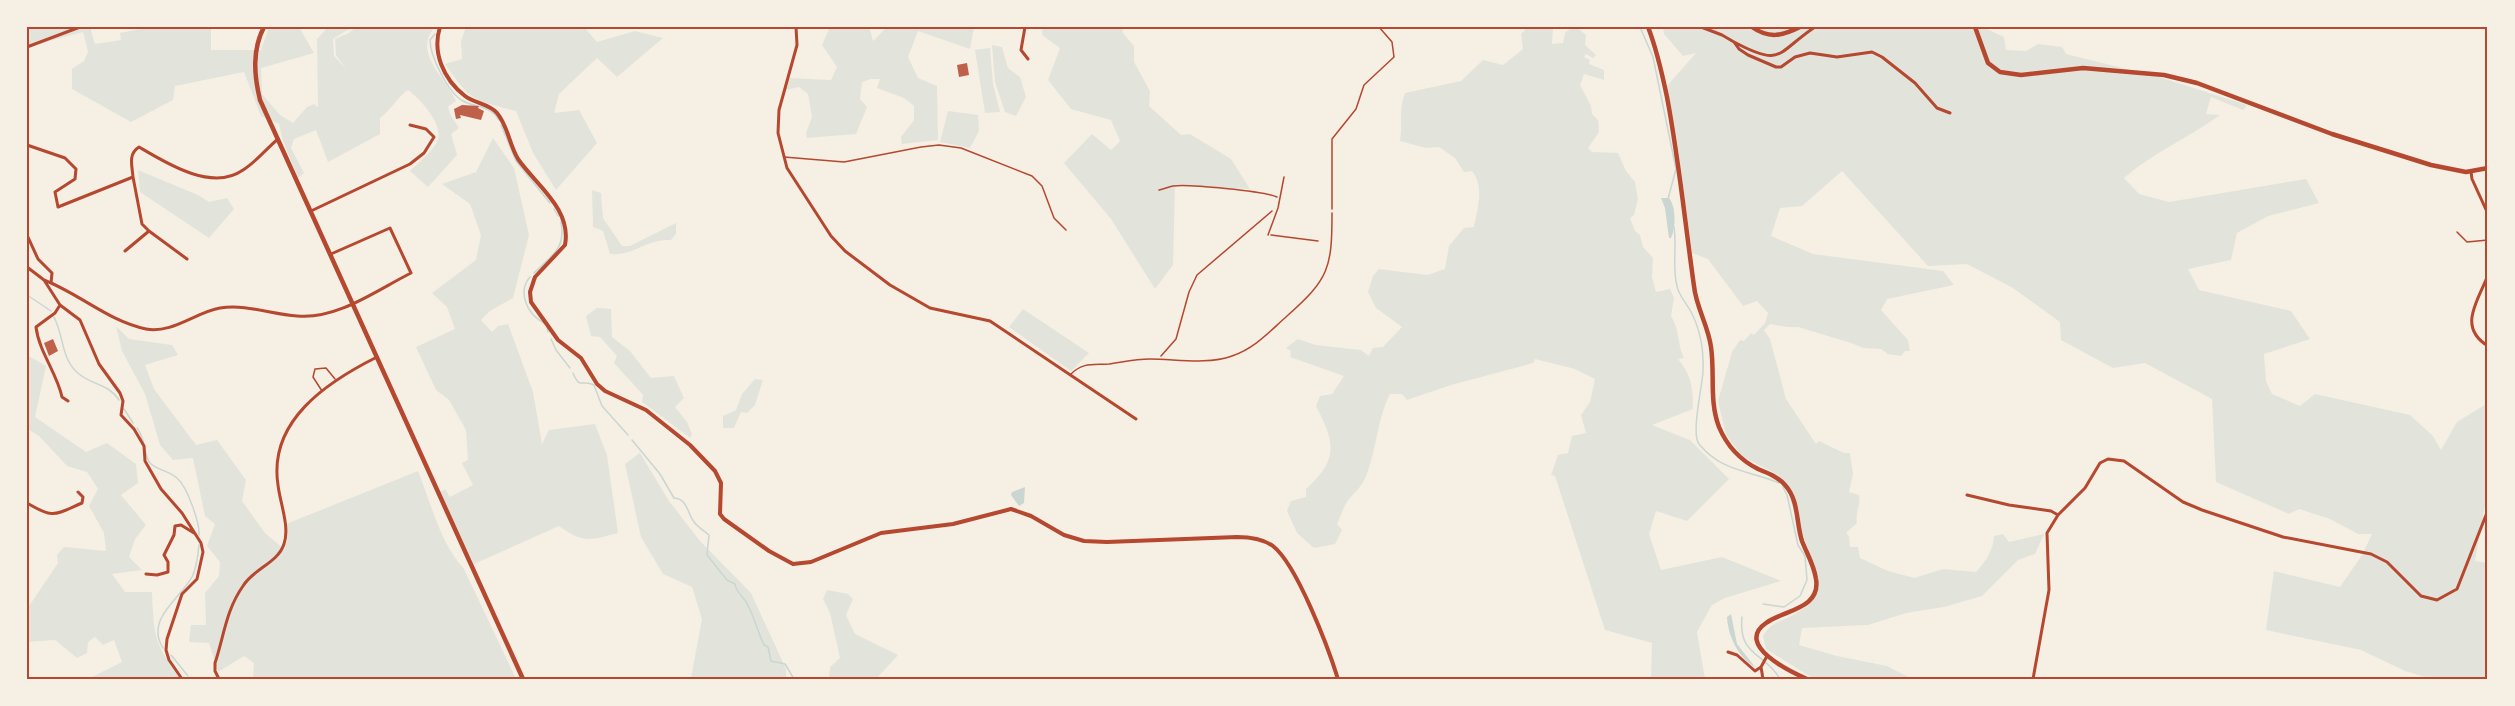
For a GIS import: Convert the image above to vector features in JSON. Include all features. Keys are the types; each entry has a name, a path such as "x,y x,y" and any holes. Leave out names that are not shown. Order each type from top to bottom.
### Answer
{"main road":[{"path":"264,27 256,51 257,87 260,100 522,678"},
{"path":"1648,27 1657,54 1674,132 1695,295 1711,345 1713,400 1717,422 1724,438 1735,453 1748,463 1777,478 1790,492 1802,541 1817,582 1815,594 1806,603 1769,621 1760,629 1758,643 1766,658 1807,679"},
{"path":"1752,27 1771,36 1784,34 1800,27"},
{"path":"1976,27 1988,63 2000,72 2021,75 2083,68 2164,75 2197,83 2344,139 2431,165 2471,172 2488,168"}],"street":[{"path":"27,46 80,27"},
{"path":"440,27 435,47 444,71 465,96 495,110 503,122 517,157 562,217 566,233 565,245 535,277 532,284 531,302 539,315 548,323 558,340 581,358 597,384 605,391 646,410 698,453 718,476 721,491 720,508 724,519 769,552 794,564 811,562 881,533 953,524 1011,509 1084,541 1237,537 1266,542 1279,552 1297,580 1321,631 1338,679"},
{"path":"796,27 797,45 779,110 778,133 783,157 792,176 831,236 890,285 930,308 957,316 990,321 1136,419"},
{"path":"1025,27 1020,50 1028,59"},
{"path":"1701,27 1764,56 1777,56 1815,27"},
{"path":"1734,42 1739,49 1748,54 1767,64 1781,67 1795,57 1810,53 1837,57 1872,52 1915,83 1937,108 1950,113"},
{"path":"310,211 410,164 424,153 434,137 426,129 410,125"},
{"path":"187,259 142,224 133,177 131,158 134,151 140,147 160,161 185,171 219,177 241,172 278,139"},
{"path":"27,145 65,158 76,169 75,179 55,192 58,207 133,177"},
{"path":"2471,172 2488,214"},
{"path":"27,267 44,280 116,321 149,330 175,326 199,313 238,306 313,317 329,313 411,273 390,228 331,254"},
{"path":"125,251 149,231"},
{"path":"27,235 38,259 52,273 51,283"},
{"path":"2488,275 2471,315 2471,326 2477,337 2488,346"},
{"path":"44,280 60,305 80,320 99,364 120,393 123,400 121,415 134,429 144,446 145,461 160,489 182,513 196,534 203,552 197,579 179,600 166,650 169,660 182,679"},
{"path":"60,305 55,313 36,327 37,336 58,378 62,397 68,401"},
{"path":"219,679 215,671 215,663 228,612 234,598 244,583 277,556 283,547 286,531 276,466 284,434 292,421 322,390 335,380 378,357"},
{"path":"2033,679 2049,590 2046,540 2049,527 2085,488 2100,463 2117,458 2130,464 2183,502 2202,510 2283,537 2371,554 2387,562 2421,596 2437,600 2457,589 2488,510"},
{"path":"27,503 45,514 54,515 82,503 83,497 78,492"},
{"path":"1967,495 2009,505 2051,511 2058,515"},
{"path":"146,574 157,575 168,572 168,562 164,555 174,535 175,526 181,525 196,534"},
{"path":"1728,651 1737,655 1755,671 1766,658"},
{"path":"1761,665 1763,679"}],"lane":[{"path":"783,157 844,162 921,147 939,145 961,148 1032,176 1042,186 1054,218 1066,230"},
{"path":"1284,177 1269,235 1318,241"},
{"path":"1070,374 1078,367 1090,363 1159,359 1204,360 1229,357 1252,348 1316,289 1325,274 1332,255 1332,213"},
{"path":"2457,232 2467,242 2488,240"},
{"path":"322,390 313,376 315,369 326,368 335,380"}],"path":[{"path":"1332,213 1332,139 1356,110 1364,85 1394,57 1392,42 1378,27"},
{"path":"1159,190 1173,186 1190,186 1265,193 1280,198"},
{"path":"1159,359 1176,339 1191,286 1197,275 1277,209"}],"shaded area":[{"path":"27,27 90,27 95,44 121,40 120,33 151,27 211,27 211,50 261,50 268,30 263,27 299,27 314,53 261,68 262,94 280,115 293,123 307,107 314,104 318,107 317,39 328,27 352,27 333,39 334,56 346,69 336,55 335,39 356,27 435,27 429,36 427,46 433,64 456,101 448,107 459,128 451,134 457,155 428,187 410,171 432,150 439,135 435,120 408,90 380,118 380,134 328,162 316,130 294,139 291,148 304,173 298,178 283,141 279,124 261,116 244,72 175,86 173,100 131,122 72,89 72,69 84,61 88,52 83,32 27,47"},
{"path":"466,27 584,27 597,42 635,31 663,38 617,77 597,58 559,94 554,113 579,110 597,143 556,190 533,153 516,111 474,97 467,92 445,64 462,59 461,41"},
{"path":"830,27 869,27 873,41 887,27 974,27 970,49 918,31 908,57 918,78 937,86 938,140 902,144 901,137 914,120 914,106 904,98 877,88 880,79 862,82 860,99 867,107 856,134 807,138 806,133 812,117 808,94 799,87 786,90 790,78 831,80 837,67 822,45"},
{"path":"1043,27 1122,27 1123,33 1134,46 1134,62 1150,91 1149,106 1181,135 1190,134 1231,159 1250,189 1175,185 1173,265 1155,289 1111,219 1064,163 1092,134 1111,150 1120,141 1111,120 1071,109 1048,80 1060,48 1042,35"},
{"path":"1528,27 1553,27 1552,44 1563,43 1565,33 1572,27 1576,27 1586,35 1585,45 1596,55 1593,58 1586,54 1584,57 1590,60 1589,64 1604,70 1604,80 1584,74 1580,85 1591,106 1592,114 1598,120 1599,132 1588,148 1592,152 1618,153 1626,171 1635,182 1638,199 1634,215 1630,218 1635,231 1640,235 1643,247 1653,258 1652,277 1656,292 1670,289 1674,298 1671,316 1676,326 1684,358 1678,359 1689,377 1692,388 1693,409 1652,425 1690,440 1729,479 1687,521 1656,511 1649,534 1661,570 1722,557 1781,581 1725,598 1712,605 1697,632 1705,679 1651,679 1652,643 1605,630 1555,476 1551,475 1558,455 1568,453 1572,436 1586,433 1581,415 1590,402 1595,379 1575,369 1535,359 1533,363 1451,385 1407,400 1402,394 1390,394 1382,414 1366,476 1344,507 1337,524 1342,530 1335,544 1314,548 1297,533 1287,511 1291,501 1306,497 1306,489 1324,469 1329,459 1330,441 1316,406 1320,396 1332,394 1344,376 1290,357 1291,351 1286,348 1298,339 1316,345 1361,350 1369,356 1373,348 1383,347 1402,327 1376,308 1368,292 1373,276 1379,269 1427,275 1445,269 1449,246 1464,228 1474,227 1479,191 1472,171 1464,172 1455,158 1439,147 1426,148 1400,141 1405,93 1461,81 1483,60 1503,65 1523,49 1521,34"},
{"path":"1663,27 1692,29 1693,27 1983,27 2004,37 2006,50 2026,51 2038,44 2062,47 2066,54 2159,77 2247,105 2243,110 2211,97 2206,114 2220,115 2147,160 2124,178 2139,194 2169,202 2306,179 2319,203 2268,216 2237,233 2231,260 2188,269 2199,290 2291,311 2310,339 2264,354 2266,381 2272,394 2300,406 2315,394 2410,415 2433,436 2441,450 2457,422 2488,403 2488,488 2475,561 2488,563 2488,679 2432,679 2405,671 2361,650 2266,630 2274,571 2340,587 2362,555 2372,534 2358,534 2330,519 2299,509 2289,514 2216,482 2212,399 2145,363 2113,368 2061,340 2060,322 2013,288 1967,264 1928,266 1842,171 1802,206 1780,208 1771,236 1813,254 1943,271 1954,285 1887,299 1881,310 1908,340 1910,351 1905,351 1901,356 1888,354 1881,349 1863,348 1798,327 1770,324 1764,330 1770,339 1786,399 1816,444 1819,441 1844,453 1850,453 1853,474 1849,492 1859,495 1859,499 1857,523 1846,533 1849,536 1850,547 1858,547 1860,558 1888,571 1914,578 1943,569 1976,572 1988,556 1994,536 2003,534 2009,542 2044,534 2035,554 2018,560 1982,596 1944,607 1906,613 1868,625 1802,628 1799,645 1837,656 1887,666 1912,679 1814,679 1766,649 1763,636 1766,631 1797,613 1810,602 1818,592 1818,576 1800,528 1792,490 1778,475 1742,456 1726,435 1718,401 1732,352 1740,340 1744,341 1751,333 1754,335 1765,323 1768,313 1757,301 1743,306 1708,259 1692,253 1676,133 1667,86 1696,53 1683,56 1664,34"},
{"path":"992,45 1002,47 1008,68 1020,77 1026,97 1016,116 1005,112 995,82"},
{"path":"990,48 993,84 1000,112 985,113 975,50"},
{"path":"948,111 978,115 979,131 970,148 940,142"},
{"path":"493,138 514,168 529,235 513,298 490,311 481,320 492,332 498,326 508,324 533,392 542,444 549,430 595,424 607,455 618,533 587,539 575,536 559,526 474,564 440,492 445,489 450,497 473,485 462,463 468,460 466,430 449,400 436,390 416,347 455,329 447,307 432,293 476,260 481,235 470,204 442,184 476,172"},
{"path":"138,170 198,195 209,202 227,198 234,209 209,238 140,192"},
{"path":"592,190 601,193 603,218 622,246 630,246 676,223 676,234 671,240 654,242 626,253 610,254 603,231 593,227"},
{"path":"1661,198 1669,198 1673,206 1674,223 1671,238 1669,238 1665,208"},
{"path":"597,308 611,309 612,337 630,351 651,378 674,376 684,398 675,407 687,422 692,434 690,438 642,402 643,395 614,363 617,356 600,337 591,336 586,316"},
{"path":"1023,309 1089,353 1071,371 1009,327"},
{"path":"116,326 129,339 172,345 178,355 145,365 154,389 196,445 217,440 246,480 242,501 265,533 285,550 286,524 418,471 442,535 464,569 516,679 253,679 254,663 244,656 218,672 209,643 189,642 191,625 206,625 205,593 219,576 220,562 207,546 215,524 205,516 193,458 173,460 160,445 145,394 122,351"},
{"path":"27,355 46,366 35,417 86,452 107,443 136,464 138,483 121,495 146,525 135,539 129,557 142,570 112,574 125,592 152,592 157,638 165,656 180,679 88,679 122,662 114,640 103,645 95,637 88,642 87,653 77,658 55,640 27,642 27,609 58,563 57,555 64,547 106,551 104,533 89,506 98,489 87,472 67,466 39,436 27,429"},
{"path":"755,379 763,380 755,405 747,413 741,412 734,428 723,428 723,416 736,410 742,394"},
{"path":"640,453 669,501 700,541 751,593 786,669 786,679 691,678 702,619 692,587 663,574 641,537 625,464"},
{"path":"1025,487 1024,503 1019,506 1011,495 1012,492"},
{"path":"827,590 848,594 853,599 846,615 855,634 898,655 876,679 829,679 830,667 840,658 830,613 823,599"},
{"path":"1731,614 1737,644 1755,667 1739,652 1732,639 1727,617"}],"building":[{"path":"967,63 969,75 959,77 957,65"},
{"path":"462,105 479,106 478,108 484,111 481,120 460,115 461,118 456,119 454,109"},
{"path":"53,339 58,351 49,356 44,343"}],"waterway":[{"path":"1640,27 1653,57 1676,169 1668,199"},
{"path":"435,34 430,40 433,55 441,73 457,97 482,107 499,120"},
{"path":"501,125 516,161 550,203"},
{"path":"554,209 558,216"},
{"path":"534,273 556,251 561,239 561,222"},
{"path":"1674,227 1675,272 1678,289 1694,318 1703,356 1696,431 1699,444 1726,465 1779,483"},
{"path":"530,277 524,289 524,296 533,314 544,323"},
{"path":"27,295 51,311"},
{"path":"54,317 66,355 73,368 84,378 110,391 119,400"},
{"path":"547,326 548,332"},
{"path":"551,339 556,350 570,368"},
{"path":"573,373 580,383 594,385 602,406 628,435"},
{"path":"124,409 133,423"},
{"path":"137,428 150,463 175,476 182,483 195,514 199,535"},
{"path":"632,440 660,474 674,498 682,501 694,522 709,535 707,555 727,580 735,584 737,591 745,600 764,645 768,647 771,661 785,664 794,679"},
{"path":"1763,604 1784,607 1800,596 1807,580 1805,556 1798,545 1787,495 1783,487"},
{"path":"163,648 158,628 161,619 192,577 199,545"},
{"path":"1742,617 1742,630 1748,647 1774,670 1780,679"},
{"path":"171,655 188,676"}]}
